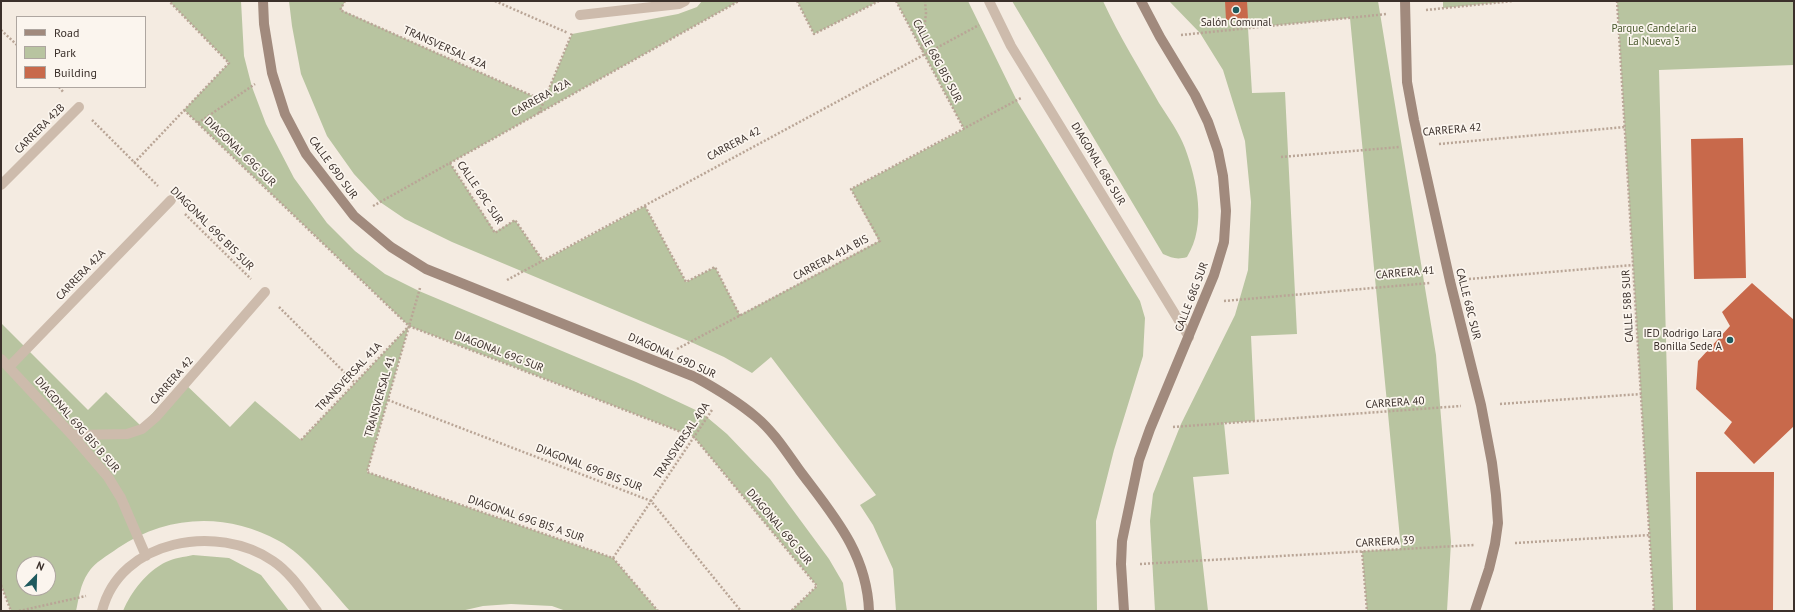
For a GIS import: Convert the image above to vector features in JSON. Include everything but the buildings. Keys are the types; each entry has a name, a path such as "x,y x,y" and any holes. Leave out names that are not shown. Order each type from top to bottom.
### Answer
{"street":[{"name":"CALLE 69D SUR","path":"263,1 264,24 272,73 285,114 306,154 354,216 392,247 426,269"},
{"path":"580,15 679,4 684,1"},
{"name":"DIAGONAL 68G SUR","path":"989,1 995,16 1038,89 1189,337"},
{"name":"CALLE 68G SUR","path":"1124,611 1122,541 1139,460 1150,429 1204,302 1214,274 1224,242 1226,211 1223,176 1218,151 1208,122 1195,95 1160,37 1141,1"},
{"name":"CALLE 68C SUR","path":"1405,1 1404,12 1408,82 1419,145 1450,281 1481,405 1492,463 1496,495 1498,523 1489,568 1475,611"},
{"name":"CARRERA 42B","path":"1,185 79,107"},
{"name":"CARRERA 42A","path":"9,367 171,200"},
{"name":"DIAGONAL 69D SUR","path":"426,269 656,360 695,377 724,393 757,418 776,439 845,532 861,567 869,599 869,611"},
{"name":"CARRERA 42","path":"72,435 127,434 142,429 156,417 265,292"},
{"name":"DIAGONAL 69G BIS B SUR","path":"1,359 72,435 108,477 121,498 146,556"},
{"path":"102,611 111,590 121,576 133,564 167,546 188,541 208,541 230,544 254,550 273,561 282,568 317,611"}],"path":[{"path":"134,163 229,63 169,1"},
{"name":"TRANSVERSAL 42A","path":"345,1 340,10 544,101"},
{"path":"495,1 572,34"},
{"name":"CARRERA 42A","path":"354,216 739,1"},
{"path":"797,1 814,34 879,1"},
{"name":"CALLE 68G BIS SUR","path":"896,1 964,129"},
{"path":"922,50 926,13 925,1"},
{"path":"1160,37 1513,1"},
{"name":"CALLE 58B SUR","path":"1617,1 1654,611"},
{"path":"539,113 580,15"},
{"name":"CARRERA 42","path":"485,292 995,16"},
{"path":"1,30 16,45"},
{"path":"198,123 272,73"},
{"name":"DIAGONAL 69G BIS SUR","path":"60,88 354,383"},
{"name":"CARRERA 41A BIS","path":"656,360 880,241 852,189 1038,89"},
{"name":"DIAGONAL 69G SUR","path":"184,110 409,326 694,437 818,586 791,611"},
{"name":"CARRERA 42","path":"1281,157 1625,127"},
{"name":"CALLE 69C SUR","path":"450,163 495,232 515,220 542,261"},
{"path":"645,206 686,282 714,267 740,316"},
{"name":"CARRERA 41","path":"1204,302 1633,265"},
{"name":"TRANSVERSAL 41","path":"367,472 426,269"},
{"name":"TRANSVERSAL 41A","path":"301,440 409,326"},
{"name":"TRANSVERSAL 40A","path":"613,558 724,393"},
{"name":"CARRERA 40","path":"1150,429 1641,394"},
{"name":"DIAGONAL 69G BIS SUR","path":"388,400 651,501 741,611"},
{"name":"DIAGONAL 69G BIS A SUR","path":"367,472 613,558"},
{"name":"CARRERA 39","path":"1122,564 1650,536"},
{"path":"1362,551 1366,611"},
{"path":"613,558 658,611"},
{"path":"1,585 11,611"},
{"path":"19,611 111,590"}],"green space":[{"path":"169,1 241,1 244,56 252,87 266,124 294,178 327,223 355,251 385,274 419,291 636,382 702,413 727,434 770,479 829,559 843,583 847,611 791,611 817,586 694,437 409,326 184,110 229,63"},
{"path":"289,1 345,1 341,10 544,101 572,34 678,14 697,7 702,1 739,1 450,163 495,232 515,220 543,261 645,206 686,282 715,267 740,315 879,241 851,189 964,129 896,1 968,1 1017,101 1140,301 1145,318 1143,356 1114,450 1096,521 1097,611 896,611 893,569 873,525 860,505 876,495 771,357 752,373 724,357 691,342 452,242 405,219 380,202 354,174 327,136 301,74"},
{"path":"797,1 879,1 814,34"},
{"path":"1012,1 1103,1 1159,103 1180,136 1185,148 1193,174 1198,203 1197,231 1187,257 1175,258 1163,254"},
{"path":"1169,1 1378,1 1436,355 1451,542 1447,611 1367,611 1362,551 1401,549 1350,18 1248,28 1252,93 1285,92 1297,334 1251,336 1255,421 1224,423 1229,474 1193,477 1208,611 1155,611 1150,521 1153,494 1181,424 1235,315 1248,270 1251,202 1245,141 1223,70 1200,33"},
{"path":"1443,1 1513,1 1443,8"},
{"name":"Parque Candelaria La Nueva 3","path":"1617,1 1794,1 1794,65 1659,70 1673,611 1654,611"},
{"path":"1,323 88,410 106,392 141,426 182,381 230,427 255,401 301,440 409,326 367,472 613,558 658,611 566,611 552,606 511,604 483,606 461,611 350,611 308,564 289,547 279,541 238,525 197,521 156,529 137,537 102,559 91,569 83,582 76,611 11,611 1,585"},
{"path":"193,555 229,558 261,575 289,611 123,611 130,597 140,583 152,571 169,561"}],"place":[{"name":"Salón Comunal","path":"1236,10"},
{"name":"IED Rodrigo Lara Bonilla Sede A","path":"1730,340"}]}
